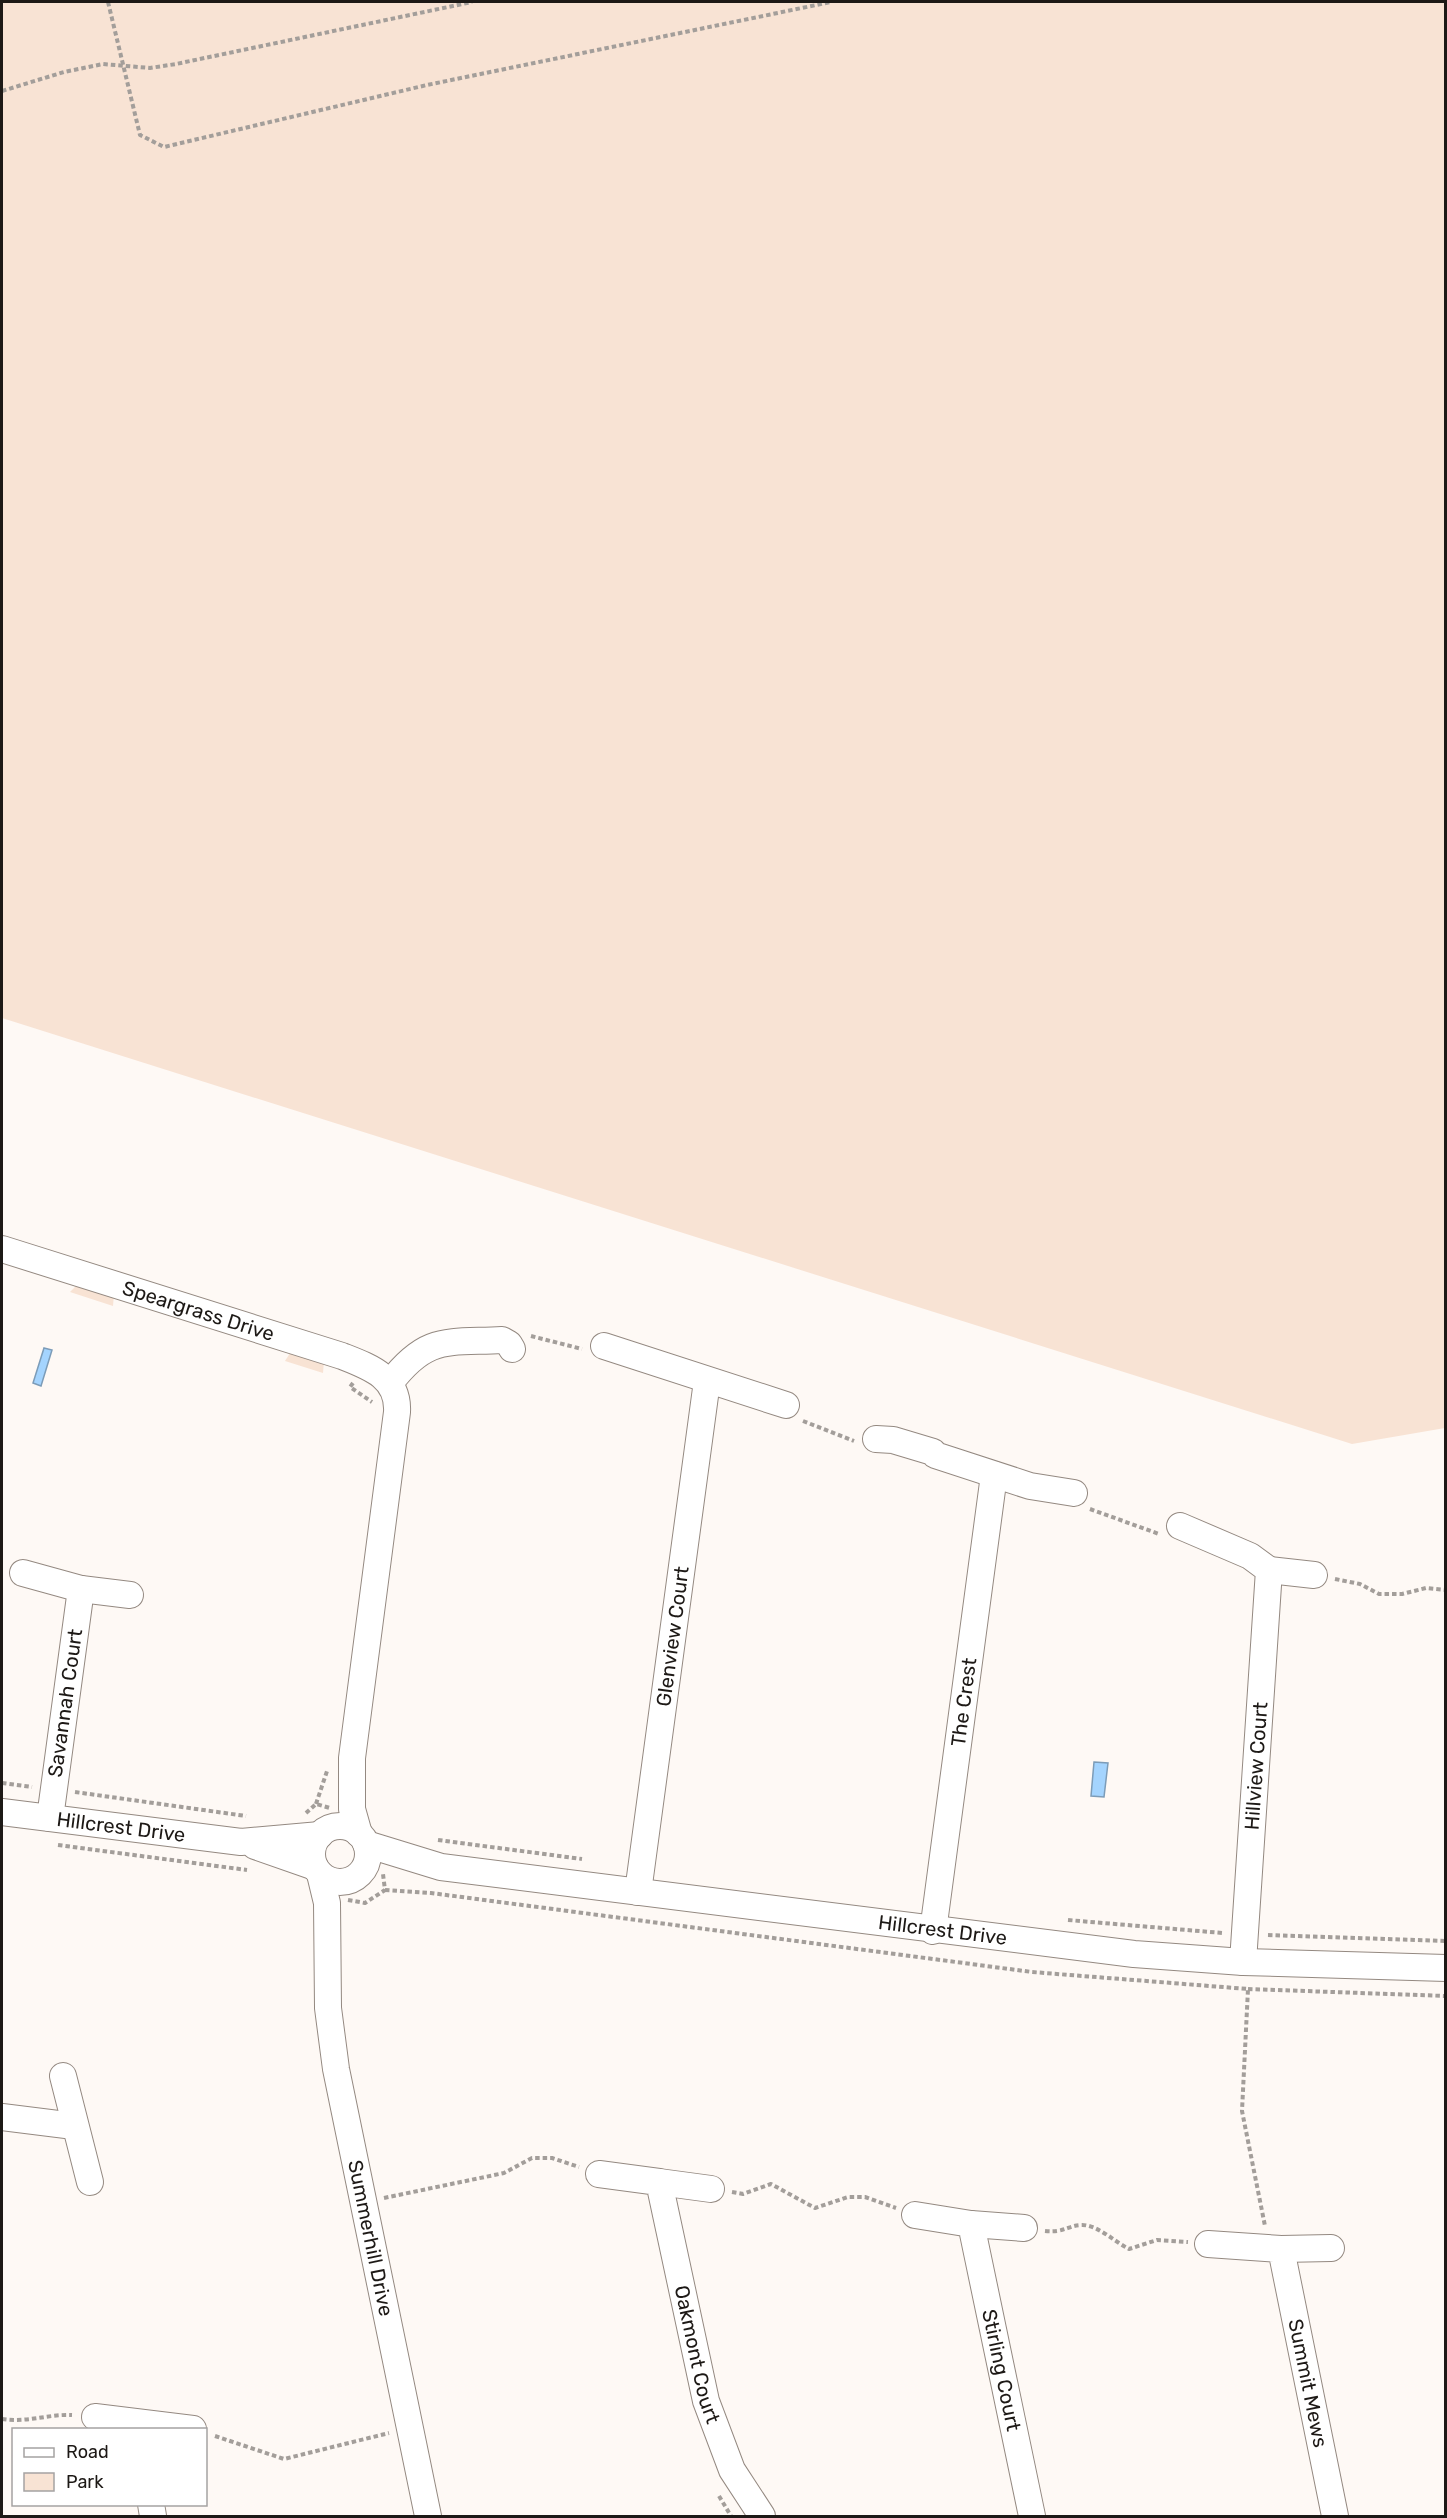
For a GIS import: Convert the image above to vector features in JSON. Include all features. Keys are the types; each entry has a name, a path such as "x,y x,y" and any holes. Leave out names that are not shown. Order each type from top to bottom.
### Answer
{"street":[{"name":"Speargrass Drive","path":"2,1249 342,1356 379,1372 390,1383"},
{"path":"352,1758 325,1832 313,1850 318,1870 336,1882 357,1876 368,1859 352,1809 352,1758 397,1412 398,1400 390,1383 406,1362 432,1346 506,1336"},
{"path":"603,1344 707,1381 791,1405"},
{"name":"Glenview Court","path":"638,1892 707,1381"},
{"path":"872,1438 893,1440 933,1452 934,1455 1030,1486 1079,1495"},
{"name":"The Crest","path":"933,1931 994,1475"},
{"path":"1173,1527 1218,1542 1250,1556 1269,1570 1314,1575"},
{"name":"Hillview Court","path":"1243,1962 1260,1931 1269,1570"},
{"path":"23,1573 81,1589 130,1595"},
{"name":"Savannah Court","path":"50,1818 81,1589"},
{"name":"Hillcrest Drive","path":"2,1812 241,1842 318,1870"},
{"path":"325,1832 345,1827 363,1839"},
{"name":"Hillcrest Drive","path":"241,1842 325,1832"},
{"name":"Hillcrest Drive","path":"363,1839 441,1867"},
{"name":"Hillcrest Drive","path":"357,1876 386,1868 441,1867 933,1931 1134,1954 1243,1962 1446,1968"},
{"name":"Summerhill Drive","path":"318,1870 327,1903 329,1959 327,2008 336,2069 428,2517"},
{"name":"Summerhill Drive","path":"329,1959 345,1899 357,1876"},
{"path":"63,2076 90,2182"},
{"path":"2,2117 74,2126"},
{"path":"599,2174 711,2189"},
{"name":"Oakmont Court","path":"659,2182 706,2401 732,2470 762,2517"},
{"path":"915,2215 971,2224 1024,2228"},
{"name":"Stirling Court","path":"971,2224 1032,2517"},
{"path":"1208,2244 1275,2248 1331,2248"},
{"name":"Summit Mews","path":"1275,2248 1335,2517"},
{"path":"95,2417 134,2426 173,2428"}],"path":[{"path":"108,2 140,135 164,147 427,85 831,2"},
{"path":"2,92 74,70 103,64 150,68 176,64 472,2"},
{"path":"506,1336 603,1344"},
{"path":"791,1405 839,1437 862,1442 872,1438"},
{"path":"1079,1495 1147,1532 1173,1527"},
{"path":"1314,1575 1360,1584 1379,1594 1402,1594 1426,1588 1446,1590"},
{"path":"2,1783 249,1817"},
{"path":"436,1840 584,1859"},
{"path":"47,1844 256,1871"},
{"path":"385,1890 431,1893 1032,1972 1248,1989 1446,1996"},
{"path":"1066,1920 1446,1941"},
{"path":"1248,1989 1242,2111 1275,2248"},
{"path":"359,2181 378,2178 382,2198 504,2173 532,2158 552,2158 599,2174"},
{"path":"711,2189 743,2194 771,2184 815,2208 848,2197 865,2197 915,2215"},
{"path":"1024,2228 1060,2232 1082,2225 1094,2228 1129,2249 1157,2240 1208,2244"},
{"path":"2,2419 15,2421 57,2414 95,2417"},
{"path":"207,2433 284,2459 389,2433 387,2422"}],"green space":[{"path":"2,2 1445,2 1445,1428 1352,1444 2,1018"},
{"path":"79,1283 114,1294 113,1306 70,1292"},
{"path":"292,1350 324,1361 323,1373 285,1361"}],"water":[{"path":"44,1348 52,1350 41,1386 33,1383"},
{"path":"1094,1762 1108,1763 1104,1797 1091,1796"}]}
